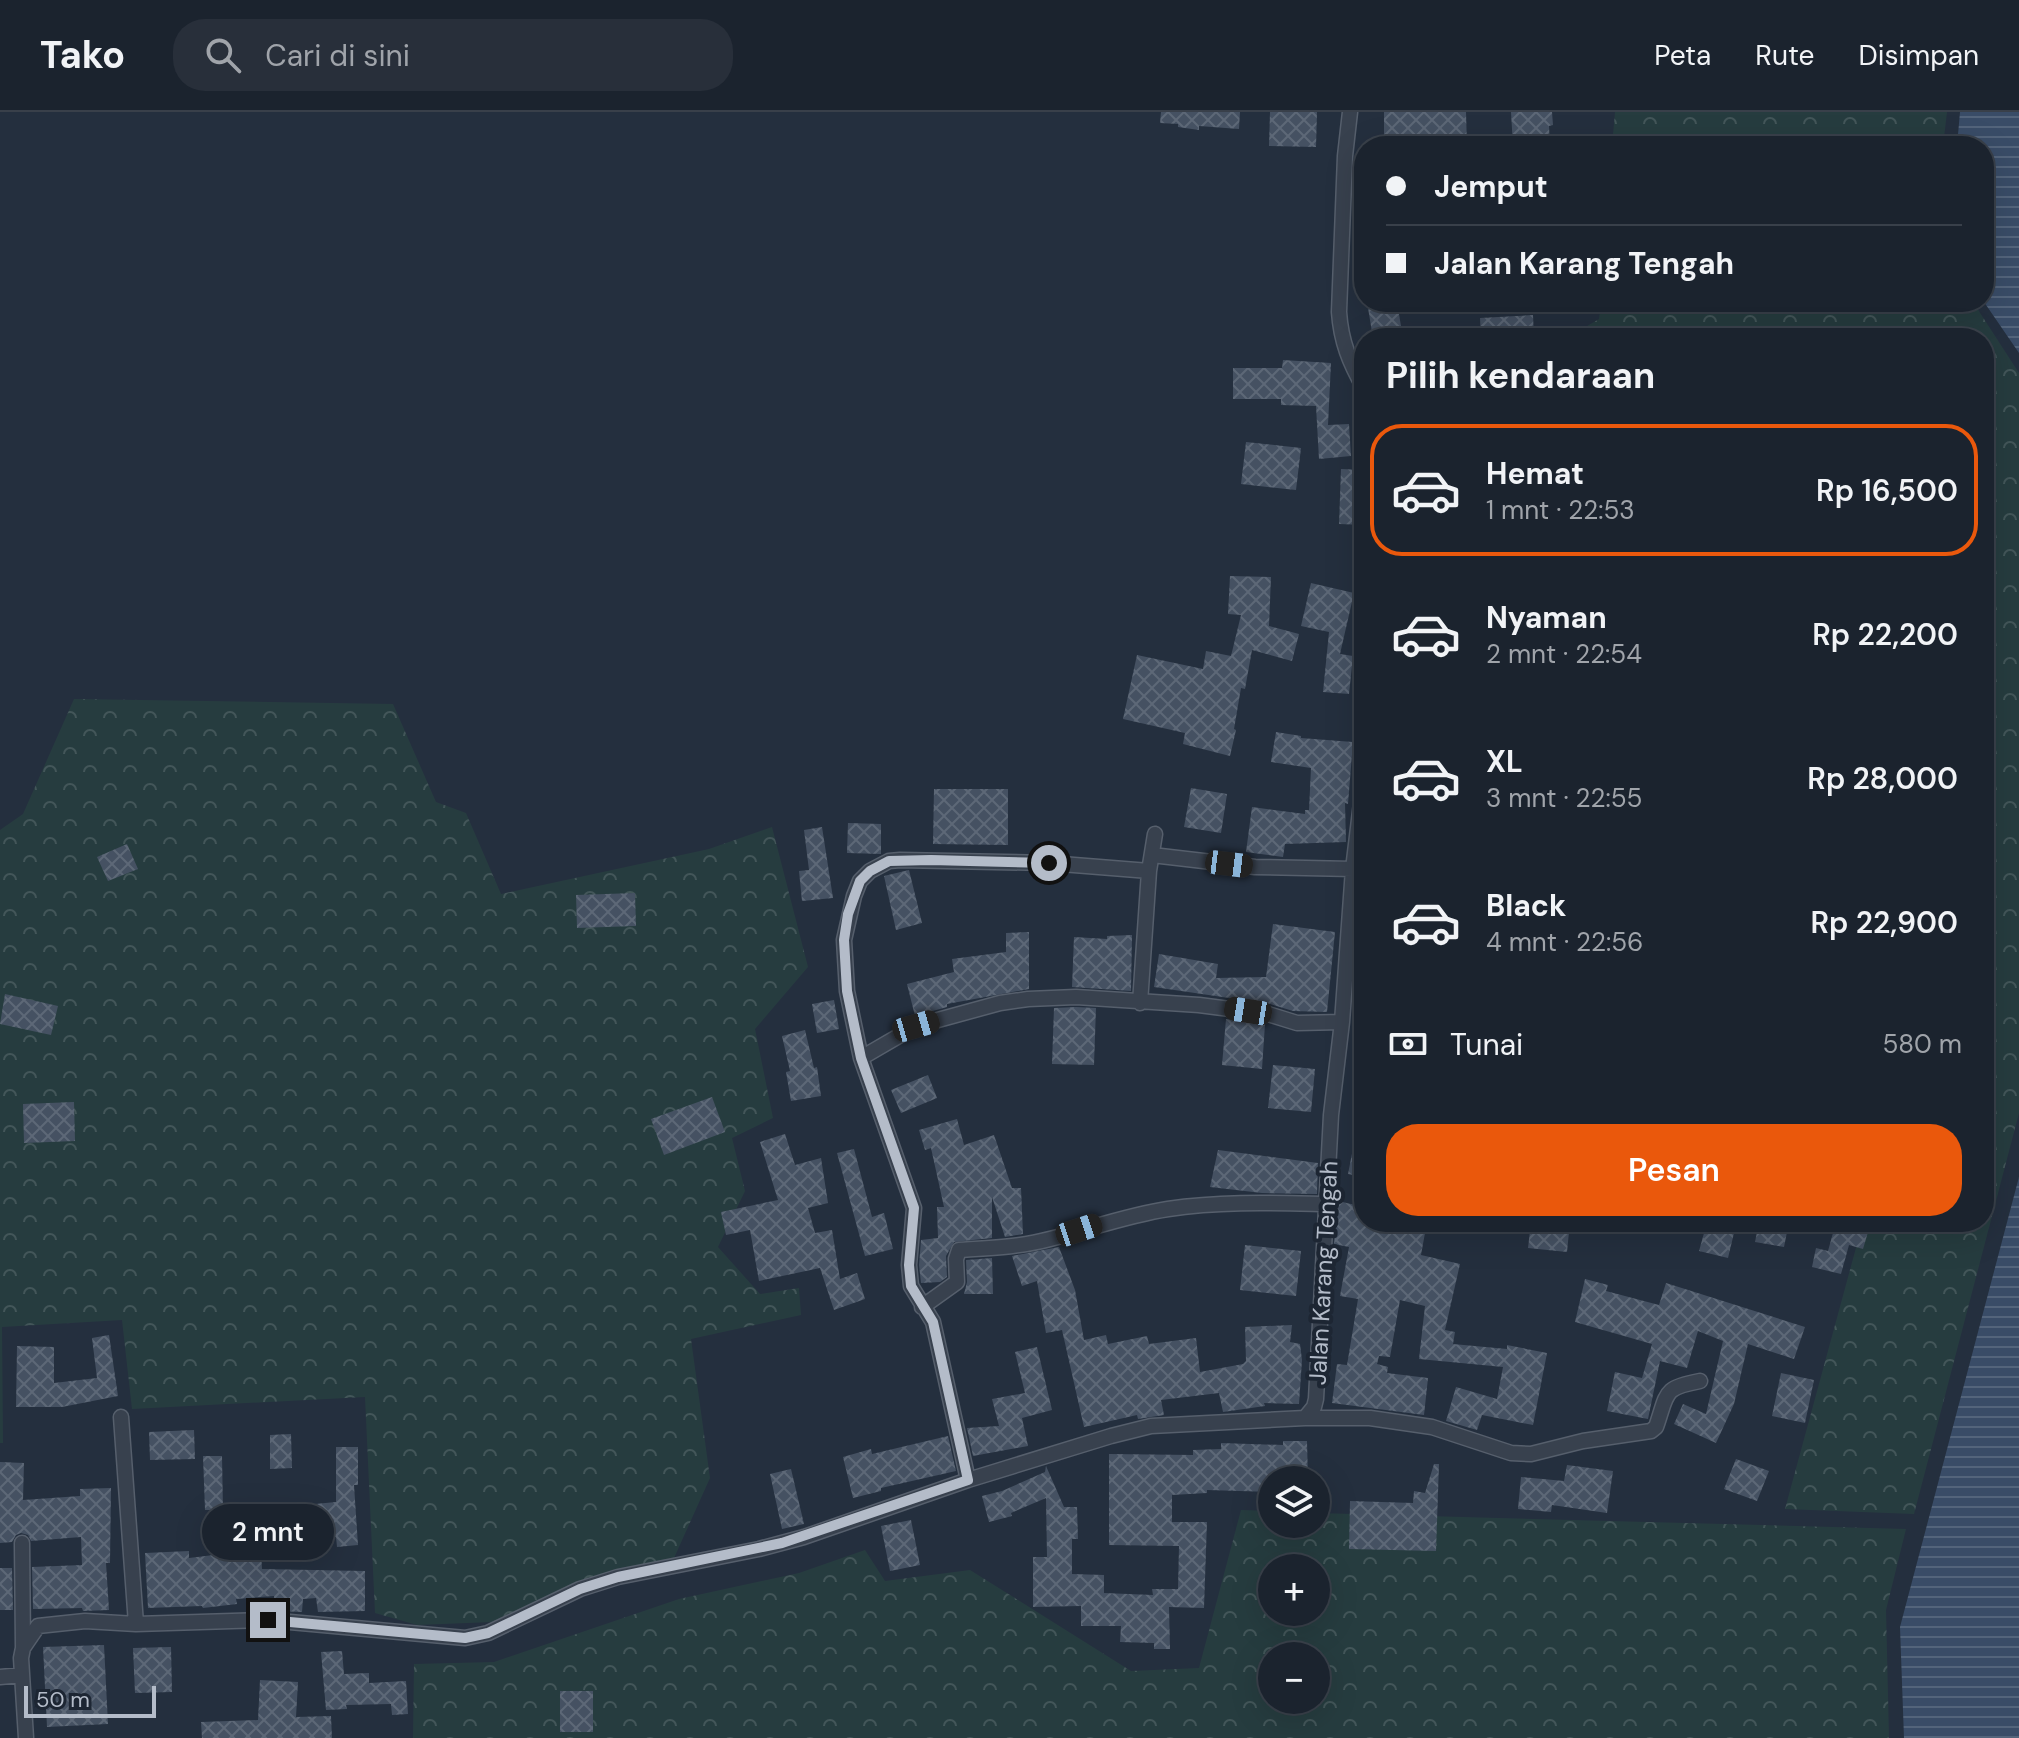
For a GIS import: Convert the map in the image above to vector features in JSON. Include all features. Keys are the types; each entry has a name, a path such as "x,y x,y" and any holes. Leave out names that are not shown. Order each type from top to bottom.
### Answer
{"street":[{"path":"1350,112 1345,156 1339,312 1341,335 1354,370"},
{"path":"1140,1003 1149,871 1155,834"},
{"path":"1152,855 1255,867 1353,869"},
{"path":"968,1480 933,1322 922,1307 908,1276 914,1208 861,1058 847,991 844,940 854,896 860,881 870,871 889,861 1049,863 1149,871"},
{"name":"Jalan Karang Tengah","path":"23,1648 38,1626 85,1621 136,1624 268,1620 465,1638 488,1633 580,1589 618,1577 804,1537 968,1480 1151,1426 1305,1418 1316,1399 1331,1115 1342,1022 1354,861"},
{"path":"861,1058 916,1026 1000,1003 1076,997 1214,1006 1268,1014 1297,1023 1342,1022"},
{"path":"922,1307 957,1282 956,1259 959,1250 1006,1247 1049,1239 1110,1220 1169,1208 1241,1202 1327,1204"},
{"path":"1305,1418 1370,1418 1432,1427 1511,1453 1531,1454 1583,1441 1651,1431 1656,1427 1668,1391 1678,1385 1700,1381"},
{"path":"121,1417 136,1624"},
{"path":"22,1543 21,1675 26,1738"},
{"path":"0,1677 21,1675"}],"green space":[{"path":"1615,112 1947,112 1944,136 1613,136"},
{"path":"1600,312 1979,312 1990,328 1584,328 1599,319"},
{"path":"1994,334 2019,373 2019,1113 1994,1208"},
{"path":"74,699 393,704 436,802 466,813 501,894 709,849 772,827 808,967 755,1029 773,1118 732,1138 745,1191 718,1247 760,1294 799,1288 801,1315 691,1339 710,1478 674,1558 492,1622 417,1625 375,1613 365,1397 132,1409 122,1320 2,1327 3,1443 0,1443 0,830 23,814"},
{"path":"1860,1232 1988,1232 1914,1514 1785,1509"},
{"path":"1241,1510 1258,1511 1258,1538 1330,1538 1330,1513 1906,1529 1886,1610 1889,1738 413,1738 414,1664 494,1662 679,1599 799,1573 865,1550 885,1581 970,1570 1131,1671 1199,1668"}],"water":[{"path":"1960,112 2019,112 2019,353 1991,312 1994,312 1994,136 1958,136"},
{"path":"2019,1177 2019,1738 1904,1738 1900,1627"}],"building":[{"path":"1161,112 1240,112 1239,129 1178,127 1178,124 1160,123"},
{"path":"1270,112 1317,112 1316,147 1269,146"},
{"path":"1384,112 1466,112 1467,136 1384,136"},
{"path":"1511,112 1552,112 1550,136 1512,136"},
{"path":"1369,312 1399,312 1401,328 1371,328"},
{"path":"1533,315 1534,328 1480,328 1480,318"},
{"path":"1283,360 1331,363 1328,425 1349,424 1351,456 1319,459 1316,406 1281,405 1281,399 1233,399 1233,368 1282,368"},
{"path":"1246,442 1301,448 1296,490 1241,484"},
{"path":"1341,469 1354,470 1354,525 1339,524"},
{"path":"1230,576 1271,577 1269,626 1299,634 1292,661 1252,650 1245,689 1241,688 1230,756 1183,744 1185,733 1123,719 1137,655 1203,669 1206,651 1231,656 1241,615 1228,614"},
{"path":"1311,583 1354,593 1340,654 1353,656 1349,694 1323,692 1329,632 1301,626"},
{"path":"1276,732 1301,738 1353,742 1348,804 1345,803 1346,842 1285,844 1283,857 1246,852 1252,807 1305,814 1305,810 1309,810 1311,768 1271,762"},
{"path":"1191,788 1227,794 1221,833 1184,827"},
{"path":"934,789 1008,789 1008,845 933,844"},
{"path":"848,823 881,824 881,854 847,853"},
{"path":"822,827 833,898 802,901 799,871 809,870 804,830"},
{"path":"127,844 138,869 108,881 97,857"},
{"path":"909,870 922,923 896,930 884,876"},
{"path":"635,893 636,926 577,928 576,895"},
{"path":"1273,924 1335,932 1327,1012 1293,1011 1270,1004 1154,987 1159,954 1218,964 1216,978 1266,977"},
{"path":"1029,932 1029,989 947,1004 947,1007 915,1016 907,984 954,972 952,959 1006,952 1006,933"},
{"path":"1132,935 1131,991 1072,987 1074,937 1107,939 1107,936"},
{"path":"5,994 58,1006 51,1035 0,1024"},
{"path":"834,1000 839,1029 817,1033 812,1004"},
{"path":"1054,1008 1096,1008 1094,1065 1052,1064"},
{"path":"1226,1019 1265,1024 1262,1069 1222,1065"},
{"path":"805,1030 814,1068 817,1067 821,1096 791,1101 786,1072 790,1071 782,1036"},
{"path":"1273,1065 1315,1069 1311,1112 1268,1108"},
{"path":"928,1075 937,1098 901,1113 891,1090"},
{"path":"712,1097 725,1132 664,1155 651,1119"},
{"path":"74,1102 75,1141 24,1143 23,1104"},
{"path":"957,1119 964,1145 994,1135 1012,1188 1021,1188 1023,1234 1005,1237 992,1197 992,1238 954,1242 946,1256 947,1277 940,1282 921,1283 921,1240 938,1238 937,1207 944,1207 931,1148 925,1150 919,1130"},
{"path":"785,1134 795,1165 821,1158 828,1203 808,1208 815,1233 832,1230 840,1279 857,1273 865,1299 834,1310 820,1268 759,1281 750,1230 726,1235 721,1212 778,1200 760,1142"},
{"path":"1354,1143 1354,1175 1348,1174"},
{"path":"854,1149 872,1217 884,1213 893,1249 865,1256 837,1153"},
{"path":"1218,1150 1318,1163 1317,1194 1262,1193 1210,1187"},
{"path":"1338,1201 1354,1205 1354,1232 1425,1232 1421,1255 1460,1264 1445,1330 1455,1332 1453,1344 1507,1349 1507,1345 1547,1353 1533,1425 1482,1415 1477,1430 1446,1421 1456,1387 1497,1399 1503,1367 1419,1359 1425,1306 1400,1300 1390,1357 1379,1356 1377,1364 1388,1367 1387,1373 1428,1378 1424,1415 1332,1403 1337,1364 1347,1365 1358,1299 1340,1296 1349,1247 1334,1244"},
{"path":"1530,1232 1569,1232 1567,1252 1528,1248"},
{"path":"1704,1232 1734,1233 1728,1258 1699,1251"},
{"path":"1757,1232 1787,1232 1784,1247 1755,1242"},
{"path":"1833,1232 1868,1232 1863,1249 1849,1245 1841,1274 1812,1267 1816,1248 1828,1251"},
{"path":"1245,1245 1301,1251 1296,1296 1240,1290"},
{"path":"1059,1247 1075,1290 1084,1340 1106,1335 1108,1344 1147,1336 1149,1344 1196,1338 1200,1372 1246,1361 1245,1327 1292,1325 1290,1342 1300,1344 1302,1360 1299,1404 1264,1403 1265,1406 1223,1412 1219,1393 1161,1400 1164,1415 1138,1419 1137,1415 1084,1427 1062,1330 1046,1333 1037,1281 1022,1286 1012,1256"},
{"path":"992,1258 993,1294 964,1294 966,1260"},
{"path":"1585,1279 1608,1285 1606,1291 1659,1305 1666,1283 1805,1327 1794,1359 1748,1344 1734,1404 1716,1443 1674,1424 1683,1404 1706,1414 1723,1341 1698,1331 1687,1368 1660,1361 1648,1419 1607,1411 1615,1372 1642,1378 1652,1344 1575,1322"},
{"path":"109,1335 118,1396 62,1407 16,1407 17,1346 54,1347 54,1383 97,1378 92,1338"},
{"path":"1037,1347 1052,1410 1022,1418 1028,1446 973,1456 967,1428 999,1426 992,1399 1025,1393 1015,1352"},
{"path":"1781,1373 1814,1380 1805,1423 1772,1416"},
{"path":"194,1430 195,1459 150,1460 149,1432"},
{"path":"291,1434 292,1468 270,1469 270,1435"},
{"path":"948,1436 956,1471 881,1488 881,1491 853,1498 843,1457 871,1449 872,1454"},
{"path":"1283,1441 1307,1441 1308,1466 1258,1466 1258,1492 1207,1490 1207,1493 1172,1495 1172,1522 1207,1522 1204,1608 1169,1607 1170,1649 1154,1649 1154,1643 1120,1642 1121,1626 1081,1626 1081,1606 1033,1607 1033,1557 1047,1557 1046,1498 1011,1513 1012,1516 989,1522 982,1496 1002,1491 1045,1472 1046,1466 1064,1507 1077,1507 1078,1539 1072,1539 1072,1574 1104,1575 1104,1593 1153,1595 1152,1589 1178,1589 1179,1546 1109,1545 1109,1454 1193,1455 1193,1450 1221,1449 1221,1443 1283,1445"},
{"path":"336,1447 358,1447 358,1485 354,1485 358,1545 337,1547 336,1537 301,1540 301,1537 250,1537 250,1506 336,1502"},
{"path":"203,1456 222,1456 223,1510 205,1510"},
{"path":"1736,1459 1769,1471 1757,1501 1724,1489"},
{"path":"0,1462 24,1463 23,1500 80,1496 80,1489 111,1488 110,1563 106,1563 109,1610 33,1609 32,1567 82,1565 81,1537 31,1541 28,1535 21,1533 12,1542 0,1543"},
{"path":"1434,1464 1439,1464 1436,1551 1349,1549 1350,1501 1413,1503 1414,1491 1425,1493"},
{"path":"1567,1465 1613,1471 1607,1513 1552,1505 1551,1512 1518,1509 1521,1477 1564,1481"},
{"path":"791,1469 804,1524 782,1529 770,1474"},
{"path":"911,1520 920,1565 890,1571 881,1526"},
{"path":"261,1549 262,1569 365,1571 365,1611 318,1612 316,1598 303,1599 302,1612 275,1611 274,1596 236,1599 237,1604 203,1608 148,1608 145,1553 189,1551 189,1558"},
{"path":"0,1568 12,1568 13,1610 0,1610"},
{"path":"104,1645 108,1724 47,1727 43,1647"},
{"path":"171,1647 172,1692 135,1693 133,1648"},
{"path":"342,1651 344,1674 369,1673 369,1683 406,1681 408,1714 392,1715 391,1704 346,1705 347,1709 326,1710 321,1652"},
{"path":"260,1680 298,1682 296,1717 331,1716 332,1738 202,1738 201,1722 258,1720"},
{"path":"560,1691 593,1691 593,1732 560,1732"}],"route":[{"path":"268,1620 465,1638 488,1633 580,1589 618,1577 804,1537 968,1480 933,1322 918,1300 908,1276 914,1208 861,1058 847,991 844,940 848,914 860,881 870,871 889,861 1049,863"}]}
